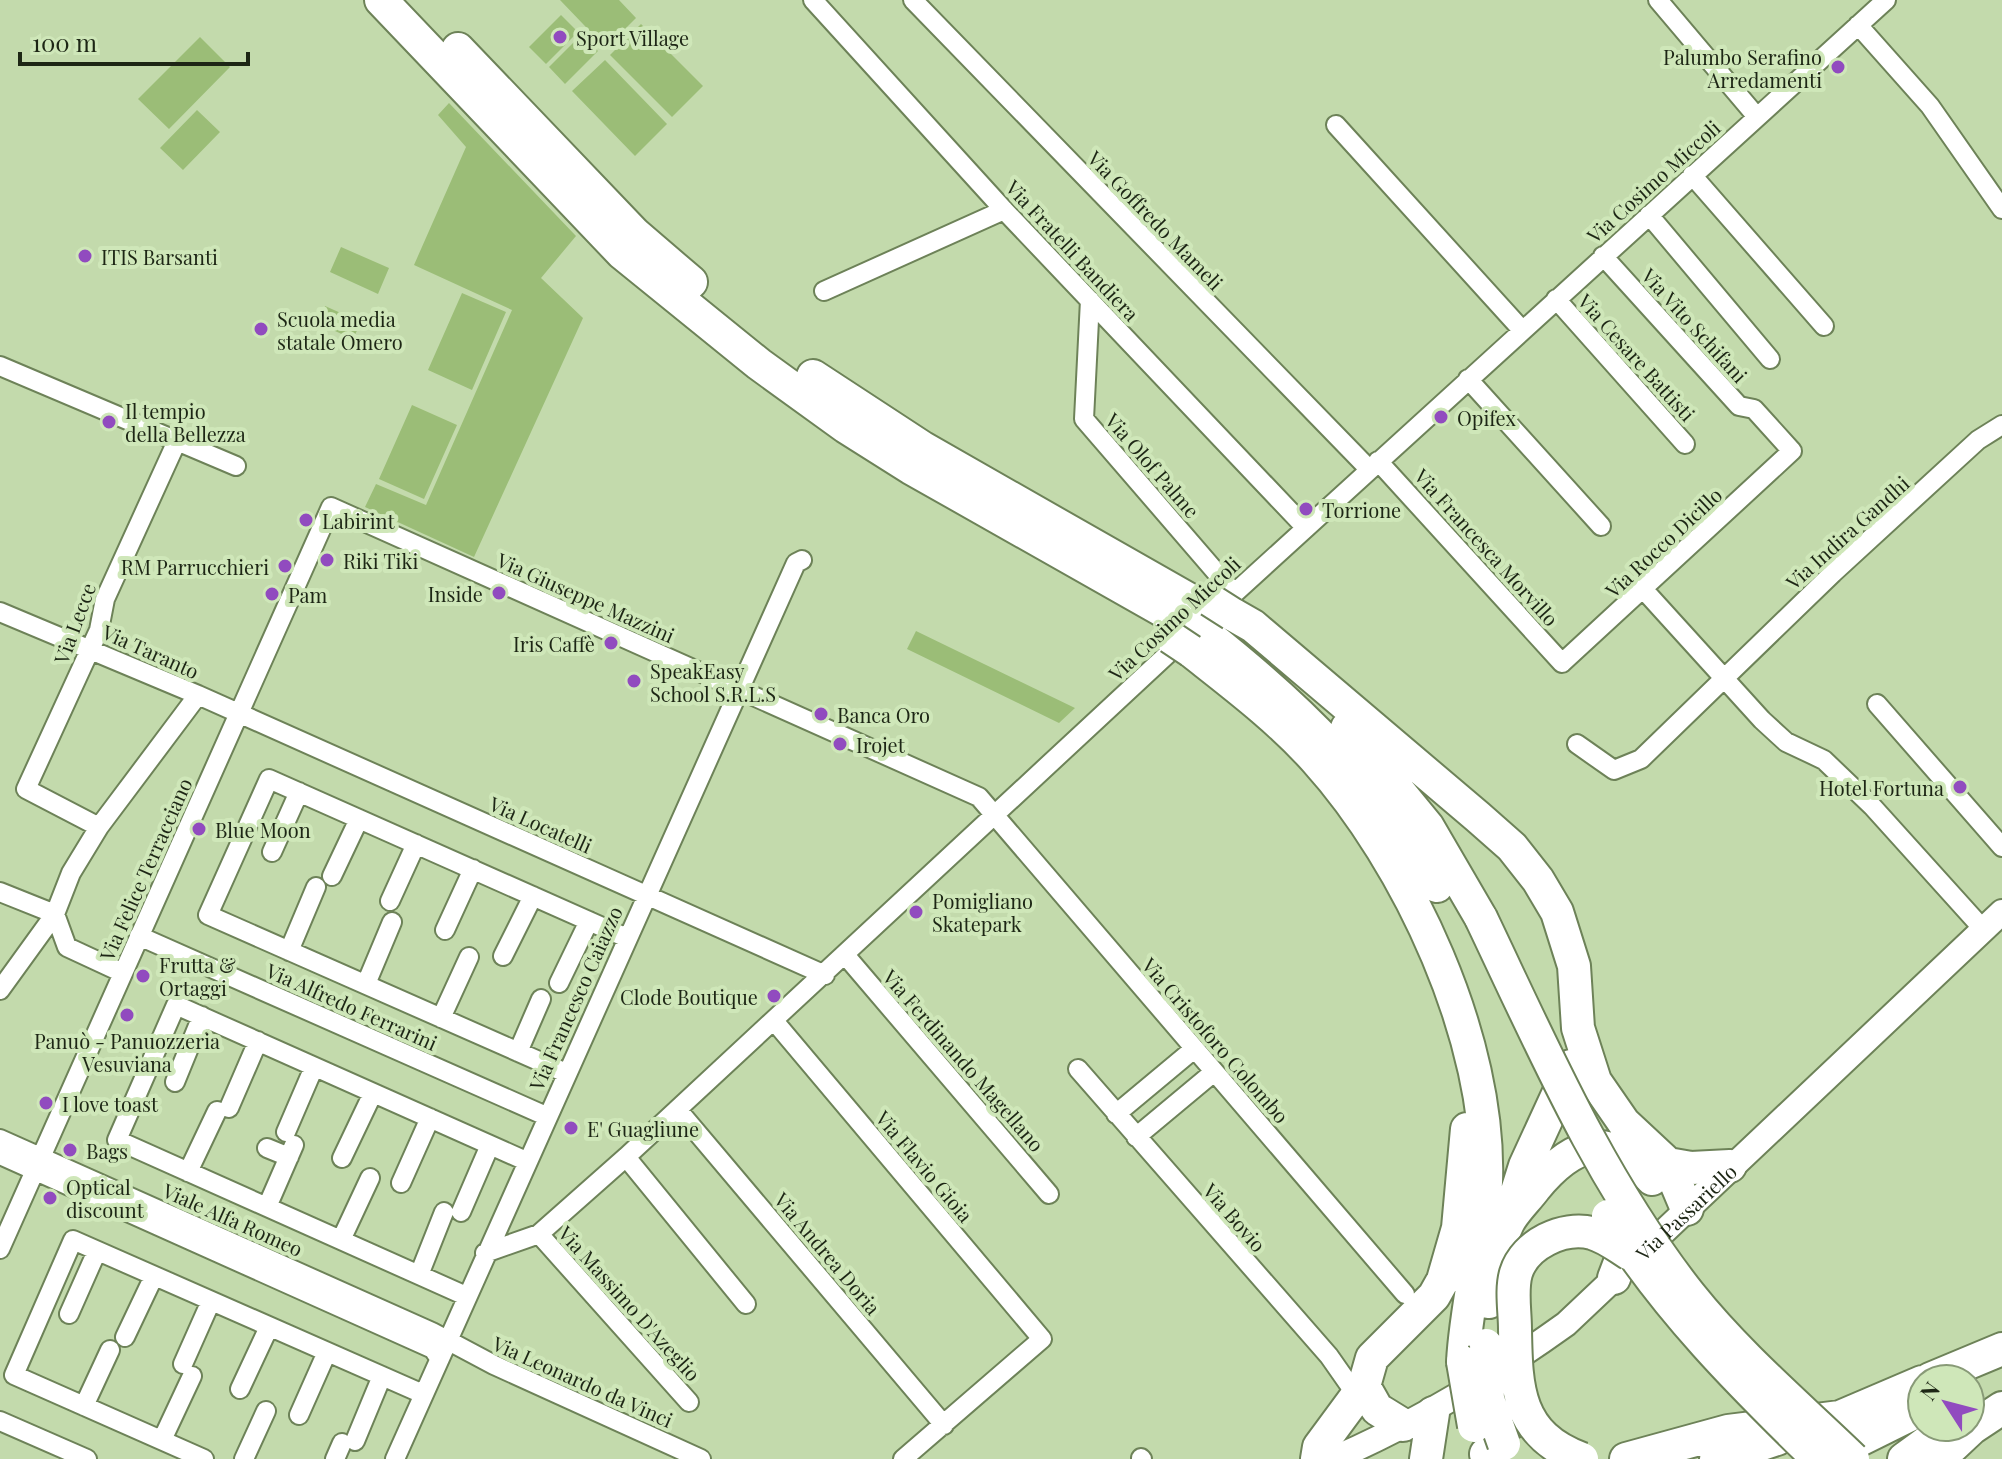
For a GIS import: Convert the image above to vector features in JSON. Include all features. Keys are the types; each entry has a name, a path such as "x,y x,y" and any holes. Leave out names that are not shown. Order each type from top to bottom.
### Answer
{"highway":[{"path":"381,0 622,253 759,364 846,427 911,468 1206,620 1253,626 1512,847 1538,880 1557,912 1574,966 1578,1028 1576,1054 1568,1076 1525,1166 1474,1354"},
{"path":"412,0 635,234 723,309 858,408 1077,534 1206,620 1312,694 1359,739 1428,827 1624,1267"},
{"path":"1206,620 1272,717 1305,749 1363,823 1403,887 1442,971 1477,1075 1486,1184 1474,1354 1488,1399 1498,1454"},
{"path":"1472,922 1589,1143 1642,1230 1692,1297 1853,1459"},
{"path":"1317,1459 1319,1447 1361,1391 1372,1358 1434,1296 1451,1262 1468,1133 1458,1018"},
{"path":"1578,1028 1590,1069 1612,1109 1687,1209"},
{"path":"1508,1222 1546,1175 1577,1151 1601,1145 1654,1165 1691,1168 1730,1166"},
{"path":"1624,1267 1642,1197 1654,1165"},
{"path":"1582,1459 1554,1447 1538,1432 1518,1393 1516,1274 1533,1249 1567,1233 1582,1232 1607,1238 1624,1267 1702,1339 1820,1459 1906,1417"},
{"path":"1968,1363 2002,1349"},
{"path":"1716,1459 1840,1417 1906,1389"},
{"path":"1361,1391 1377,1409 1403,1425"},
{"path":"1939,1459 1972,1428 2002,1408"},
{"path":"1426,1459 1433,1413"},
{"path":"1626,1459 1728,1431 1840,1417"},
{"path":"1904,1459 1926,1443"}],"street":[{"name":"Via Fratelli Bandiera","path":"813,0 1004,210 1306,528"},
{"name":"Via Goffredo Mameli","path":"913,0 1374,465"},
{"path":"1658,0 1757,117"},
{"name":"Via Cosimo Miccoli","path":"485,1253 539,1234 626,1157 846,956 994,813 1886,0"},
{"path":"1858,25 1930,106 2002,209"},
{"path":"1336,125 1522,330"},
{"path":"1692,175 1824,326"},
{"path":"824,291 1004,210"},
{"path":"1649,215 1770,359"},
{"name":"Via Vito Schifani","path":"1603,256 1739,406 1754,409 1792,451"},
{"name":"Via Cesare Battisti","path":"1556,299 1685,444"},
{"name":"Via Olof Palme","path":"1090,300 1084,419 1206,620"},
{"path":"0,366 236,466"},
{"path":"1468,379 1601,526"},
{"name":"Via Indira Gandhi","path":"1577,744 1614,770 1641,759 1978,440 2002,425"},
{"name":"Via Lecce","path":"99,827 26,789 99,630 105,599 177,441"},
{"name":"Via Rocco Dicillo","path":"1562,663 1792,451"},
{"name":"Via Francesca Morvillo","path":"1374,465 1562,663"},
{"name":"Via Giuseppe Mazzini","path":"331,507 979,797 994,813"},
{"name":"Via Felice Terracciano","path":"0,1249 331,507"},
{"name":"Via Francesco Caiazzo","path":"403,1454 423,1394 546,1116 796,563 802,560"},
{"path":"1644,590 1786,742 1824,760 1862,796 1983,929"},
{"name":"Via Taranto","path":"0,612 239,714"},
{"path":"0,990 55,914 71,873 99,827 198,695"},
{"path":"1877,704 2002,847"},
{"name":"Via Locatelli","path":"239,714 825,975"},
{"path":"566,1073 208,915 269,779 627,938"},
{"path":"272,852 299,792"},
{"name":"Via Cristoforo Colombo","path":"994,813 1405,1294"},
{"path":"332,876 359,819"},
{"path":"390,901 416,844"},
{"path":"445,930 473,869"},
{"path":"289,951 316,887"},
{"path":"0,892 55,914 67,947 123,973"},
{"path":"503,956 533,896"},
{"name":"Via Passariello","path":"1333,1459 1433,1413 1501,1371 1566,1324 2002,912"},
{"path":"559,974 589,921"},
{"path":"366,984 392,922"},
{"name":"Via Alfredo Ferrarini","path":"139,936 546,1116"},
{"name":"Via Ferdinando Magellano","path":"846,956 1049,1194"},
{"path":"441,1018 469,957"},
{"path":"518,1052 541,999"},
{"path":"466,1296 117,1140 176,1005 526,1161"},
{"path":"175,1082 202,1016"},
{"name":"Via Flavio Gioia","path":"775,1022 1042,1339 944,1425"},
{"path":"188,1172 258,1041"},
{"path":"1116,1114 1194,1049"},
{"path":"267,1207 314,1067"},
{"name":"Via Bovio","path":"1078,1069 1361,1391"},
{"path":"1136,1137 1214,1072"},
{"path":"342,1158 373,1093"},
{"name":"Via Andrea Doria","path":"678,1110 944,1425"},
{"path":"401,1183 430,1118"},
{"path":"0,1139 37,1164"},
{"path":"267,1148 290,1145"},
{"path":"419,1275 490,1145"},
{"path":"0,1155 37,1164"},
{"path":"626,1157 746,1304"},
{"name":"Via Leonardo da Vinci","path":"37,1164 433,1349 443,1349 701,1459"},
{"path":"341,1240 370,1178"},
{"name":"Via Massimo D'Azeglio","path":"539,1234 689,1402"},
{"path":"204,1459 14,1375 73,1240 423,1394"},
{"path":"69,1314 97,1251"},
{"path":"84,1406 154,1276"},
{"path":"162,1440 211,1301"},
{"path":"240,1389 269,1327"},
{"path":"299,1415 327,1352"},
{"path":"344,1447 382,1376"},
{"path":"244,1459 266,1411"},
{"path":"0,1421 87,1459"},
{"path":"903,1459 944,1425"}],"green space":[{"path":"560,0 619,0 636,18 606,48"},
{"path":"561,15 578,32 546,64 529,47"},
{"path":"641,24 703,86 672,117 610,55"},
{"path":"581,35 598,51 565,84 549,67"},
{"path":"200,37 230,67 169,129 138,99"},
{"path":"605,60 667,124 635,156 572,91"},
{"path":"449,103 576,236 541,278 583,318 474,557 365,507 376,484 426,505 512,310 414,265 466,147 438,115"},
{"path":"197,110 220,132 183,170 160,148"},
{"path":"341,247 389,268 378,294 330,272"},
{"path":"462,293 506,312 472,390 428,370"},
{"path":"325,306 361,322 353,339 317,323"},
{"path":"412,405 457,425 424,499 379,479"},
{"path":"916,631 1075,708 1059,723 907,649"}],"place":[{"name":"Sport Village","path":"560,37"},
{"name":"Palumbo Serafino Arredamenti","path":"1838,67"},
{"name":"ITIS Barsanti","path":"85,256"},
{"name":"Scuola media statale Omero","path":"261,329"},
{"name":"Opifex","path":"1441,417"},
{"name":"Il tempio della Bellezza","path":"109,422"},
{"name":"Torrione","path":"1306,509"},
{"name":"Labirint","path":"306,520"},
{"name":"Riki Tiki","path":"327,560"},
{"name":"RM Parrucchieri","path":"285,566"},
{"name":"Inside","path":"499,593"},
{"name":"Pam","path":"272,594"},
{"name":"Iris Caffè","path":"611,643"},
{"name":"SpeakEasy School S.R.L.S","path":"634,681"},
{"name":"Banca Oro","path":"821,714"},
{"name":"Irojet","path":"840,744"},
{"name":"Hotel Fortuna","path":"1960,787"},
{"name":"Blue Moon","path":"199,829"},
{"name":"Pomigliano Skatepark","path":"916,912"},
{"name":"Frutta & Ortaggi","path":"143,976"},
{"name":"Clode Boutique","path":"774,996"},
{"name":"Panuò - Panuozzeria Vesuviana","path":"127,1015"},
{"name":"I love toast","path":"46,1103"},
{"name":"E' Guagliune","path":"571,1128"},
{"name":"Bags","path":"70,1150"},
{"name":"Optical discount","path":"50,1198"}]}
